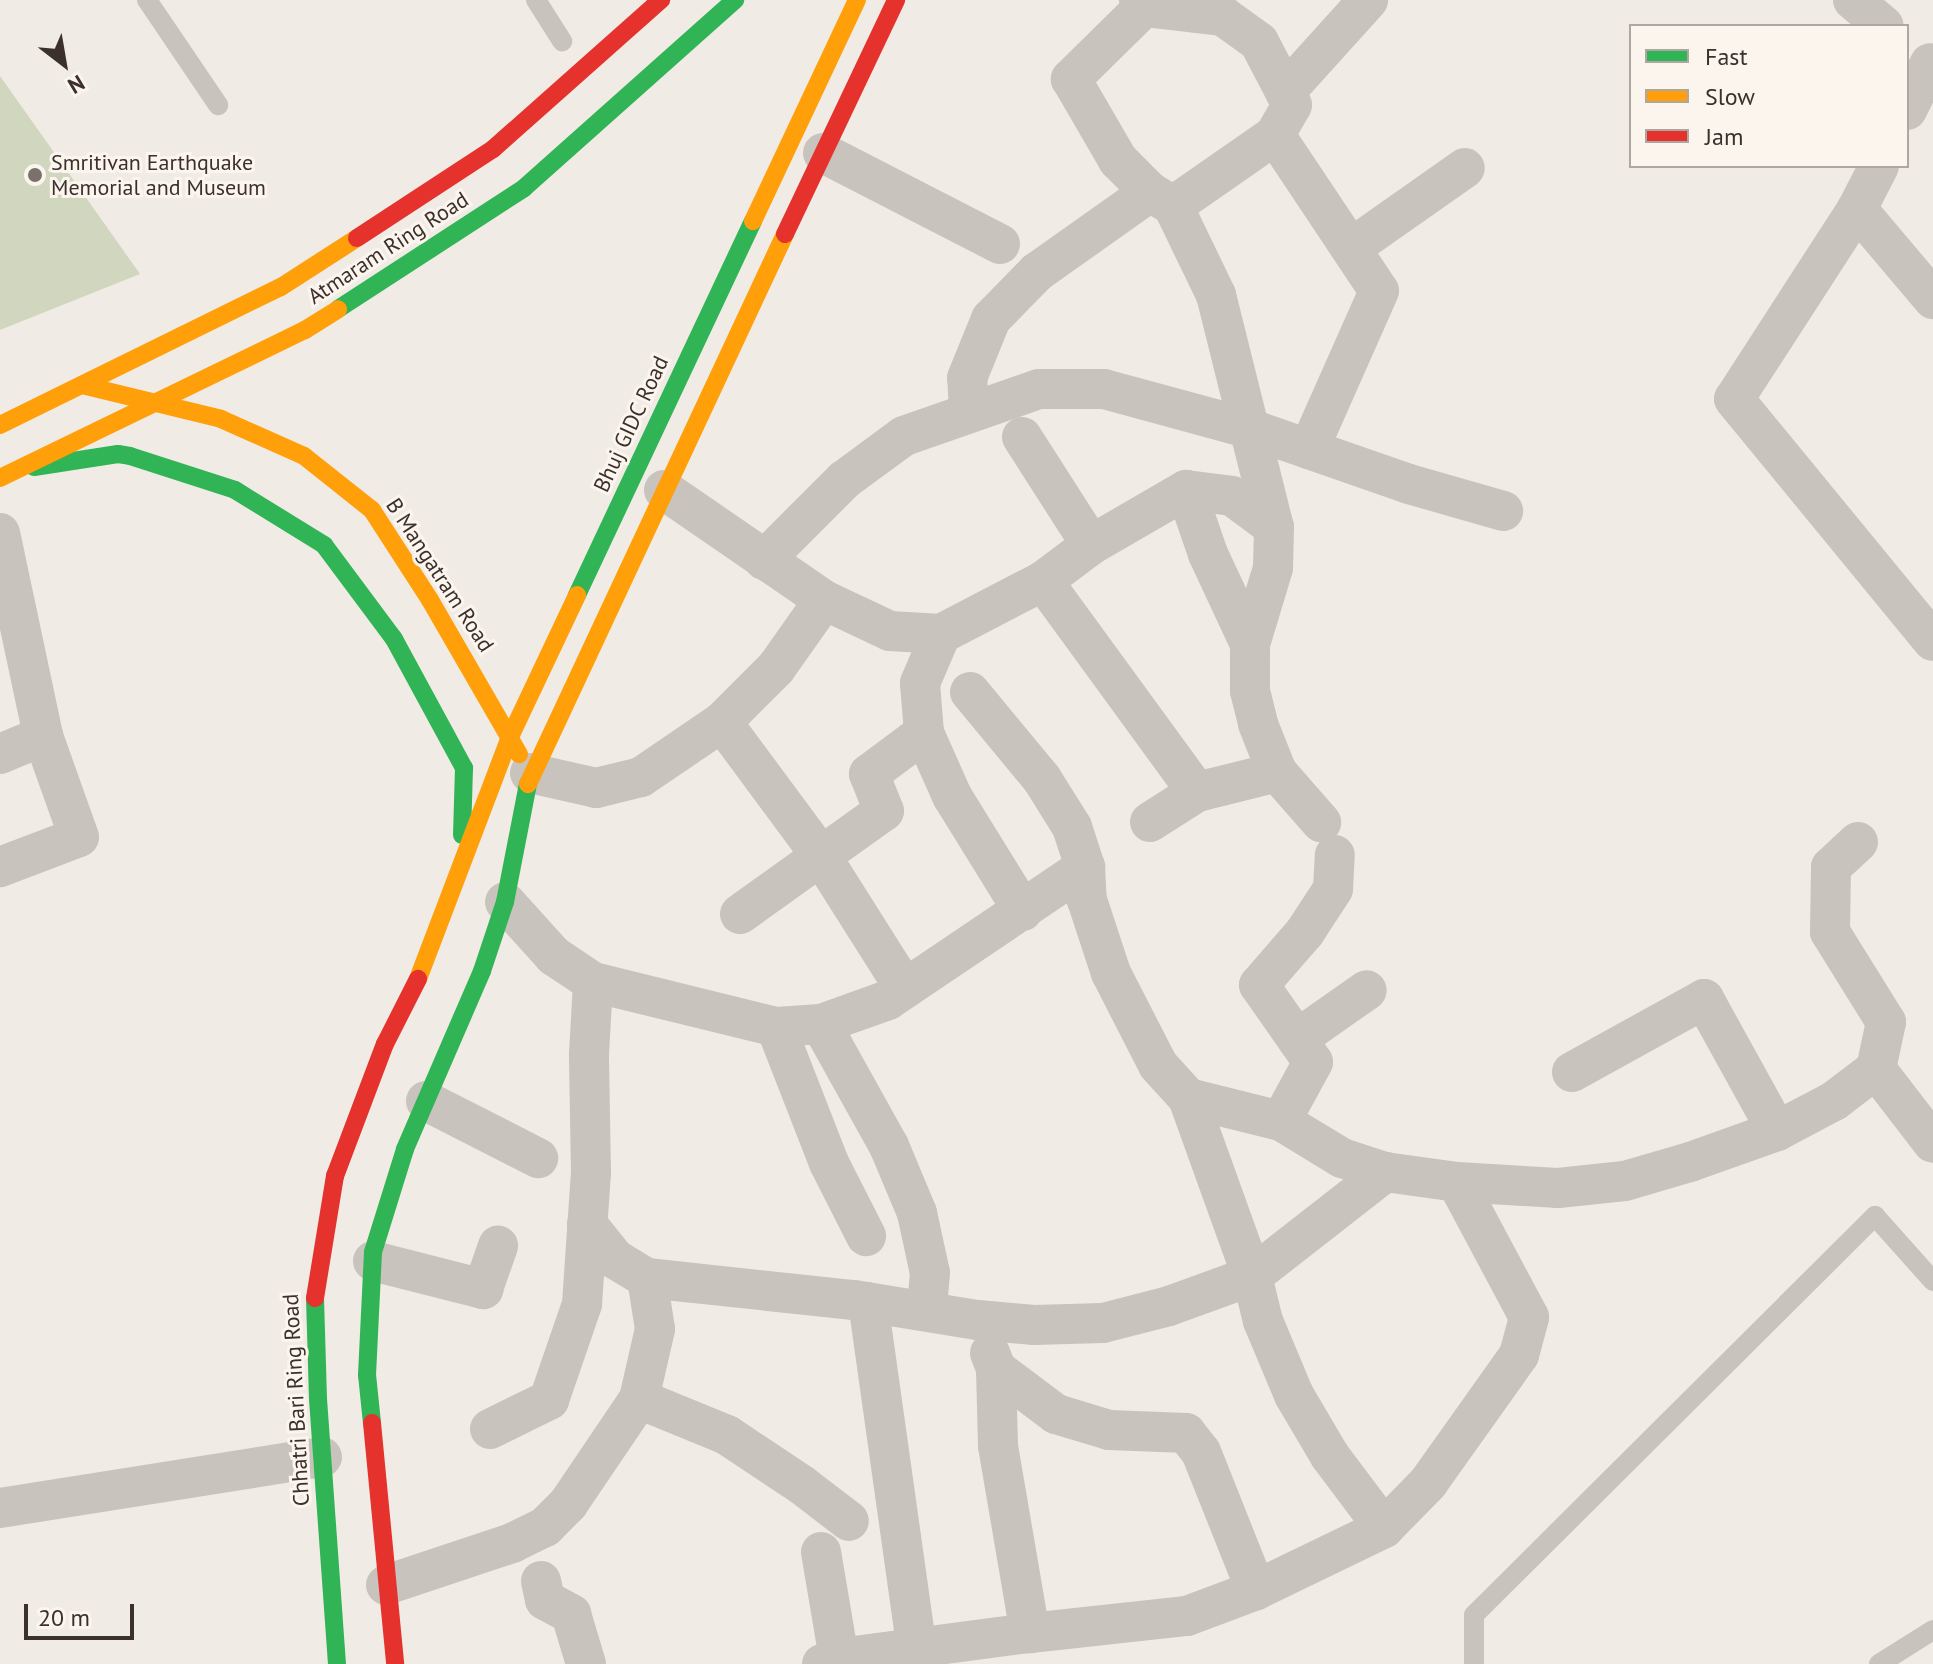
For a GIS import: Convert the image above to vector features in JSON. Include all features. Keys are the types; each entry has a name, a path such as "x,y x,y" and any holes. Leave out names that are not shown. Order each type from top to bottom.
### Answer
{"main road":[{"name":"Atmaram Ring Road","path":"82,385 281,287 480,158 661,0"},
{"name":"Atmaram Ring Road","path":"22,469 305,330 524,188 735,0"},
{"name":"Bhuj GIDC Road","path":"460,873 510,737 857,0"},
{"path":"395,1664 367,1375 373,1261 405,1149 482,971 505,902 530,773 896,0"},
{"name":"B Mangatram Road","path":"82,385 205,413 304,456 372,510 530,773"},
{"path":"0,425 82,385"},
{"path":"0,478 22,469 118,454 130,456 235,490 324,545 394,639 464,768 460,873"},
{"name":"Chhatri Bari Ring Road","path":"337,1664 322,1457 315,1283 335,1176 385,1044 427,961 460,873"}],"street":[{"path":"1285,92 1368,0"},
{"path":"1853,0 1882,24"},
{"path":"969,411 967,378 991,319 1037,272 1161,199 1275,135 1292,105 1259,42 1230,8 1142,3 1071,79 1118,160 1161,199 1216,295 1274,527 1273,568 1250,644 1250,691 1258,724 1277,772 1328,838 1333,889 1305,932 1259,985 1313,1062 1281,1121"},
{"path":"1909,103 1923,57"},
{"path":"1275,135 1379,291 1309,449"},
{"path":"823,153 1000,244"},
{"path":"1351,248 1465,168"},
{"path":"1878,168 1857,209 1734,399 1933,641"},
{"path":"1857,209 1933,299"},
{"path":"764,560 844,480 904,436 1039,389 1104,389 1251,429 1409,484 1503,511"},
{"path":"1022,437 1091,545"},
{"path":"664,490 824,600 890,631 941,634 1043,581 1091,545 1186,490 1232,496 1274,527"},
{"path":"1186,490 1208,554 1250,644"},
{"path":"0,533 43,736 79,837 0,867"},
{"path":"1043,581 1197,792"},
{"path":"530,773 596,788 641,777 722,722 776,668 824,600"},
{"path":"941,634 920,683 924,733 952,796 1023,911"},
{"path":"970,692 1042,779 1072,827 1085,867 1087,900 1111,973 1158,1065 1188,1098 1252,1276 1263,1321 1294,1395 1330,1456 1384,1528"},
{"path":"722,722 821,856 905,989"},
{"path":"740,914 884,811 869,774 924,733"},
{"path":"0,754 43,736"},
{"path":"1150,822 1197,792 1277,772"},
{"path":"1188,1098 1281,1121 1342,1158 1385,1172 1457,1182 1558,1188 1625,1181 1777,1131 1834,1101 1876,1069 1886,1022 1830,932 1831,867 1858,842"},
{"path":"505,902 554,956 593,982 776,1027 821,1024 888,1000 1085,867"},
{"path":"490,1429 549,1400 582,1304 593,982"},
{"path":"1297,1039 1367,990"},
{"path":"1572,1072 1704,999 1777,1131"},
{"path":"821,1024 889,1146 917,1213 930,1273 927,1311"},
{"path":"776,1027 829,1163 866,1236"},
{"path":"1876,1069 1926,1119"},
{"path":"426,1101 538,1158"},
{"path":"587,1224 615,1259 647,1278 868,1302 978,1320 1034,1325 1103,1323 1169,1306 1252,1276 1385,1172"},
{"path":"821,1552 830,1661 1030,1633 1187,1616 1256,1590 1384,1528 1428,1483 1519,1355 1529,1317 1457,1182"},
{"path":"373,1261 483,1289 498,1246"},
{"path":"386,1585 512,1543 545,1527 568,1504 639,1399 655,1329 647,1278"},
{"path":"868,1302 917,1649"},
{"path":"978,1320 996,1369 998,1446 1030,1633"},
{"path":"996,1369 1056,1414 1109,1430 1186,1433 1201,1452 1256,1590"},
{"path":"639,1399 727,1435 849,1521"},
{"path":"0,1508 322,1457"},
{"path":"541,1581 545,1600 571,1614 586,1664"}],"lane":[{"path":"147,0 218,105"},
{"path":"536,0 562,41"},
{"path":"1474,1664 1474,1615 1875,1216 1933,1281"},
{"path":"1879,1664 1933,1630"}],"green space":[{"name":"Smritivan Earthquake Memorial and Museum","path":"0,76 140,274 0,330"}],"traffic: fast":[{"path":"338,309 524,188 735,0"},
{"path":"577,595 753,221"},
{"path":"34,467 118,454 130,456 235,490 324,545 394,639 464,768 462,835"},
{"path":"372,1423 367,1375 373,1252 405,1149 482,971 505,902 528,784"},
{"path":"315,1298 318,1399 337,1664"}],"traffic: slow":[{"path":"753,221 857,0"},
{"path":"528,784 785,234"},
{"path":"0,425 281,287 357,238"},
{"path":"0,478 305,330 338,309"},
{"path":"82,385 221,419 304,456 372,510 430,600 519,754"},
{"path":"418,979 510,737 577,595"}],"traffic: jam":[{"path":"357,238 493,149 661,0"},
{"path":"785,234 896,0"},
{"path":"315,1298 335,1176 385,1044 418,979"},
{"path":"372,1423 395,1664"}],"place":[{"name":"Smritivan Earthquake Memorial and Museum","path":"35,175"}]}
